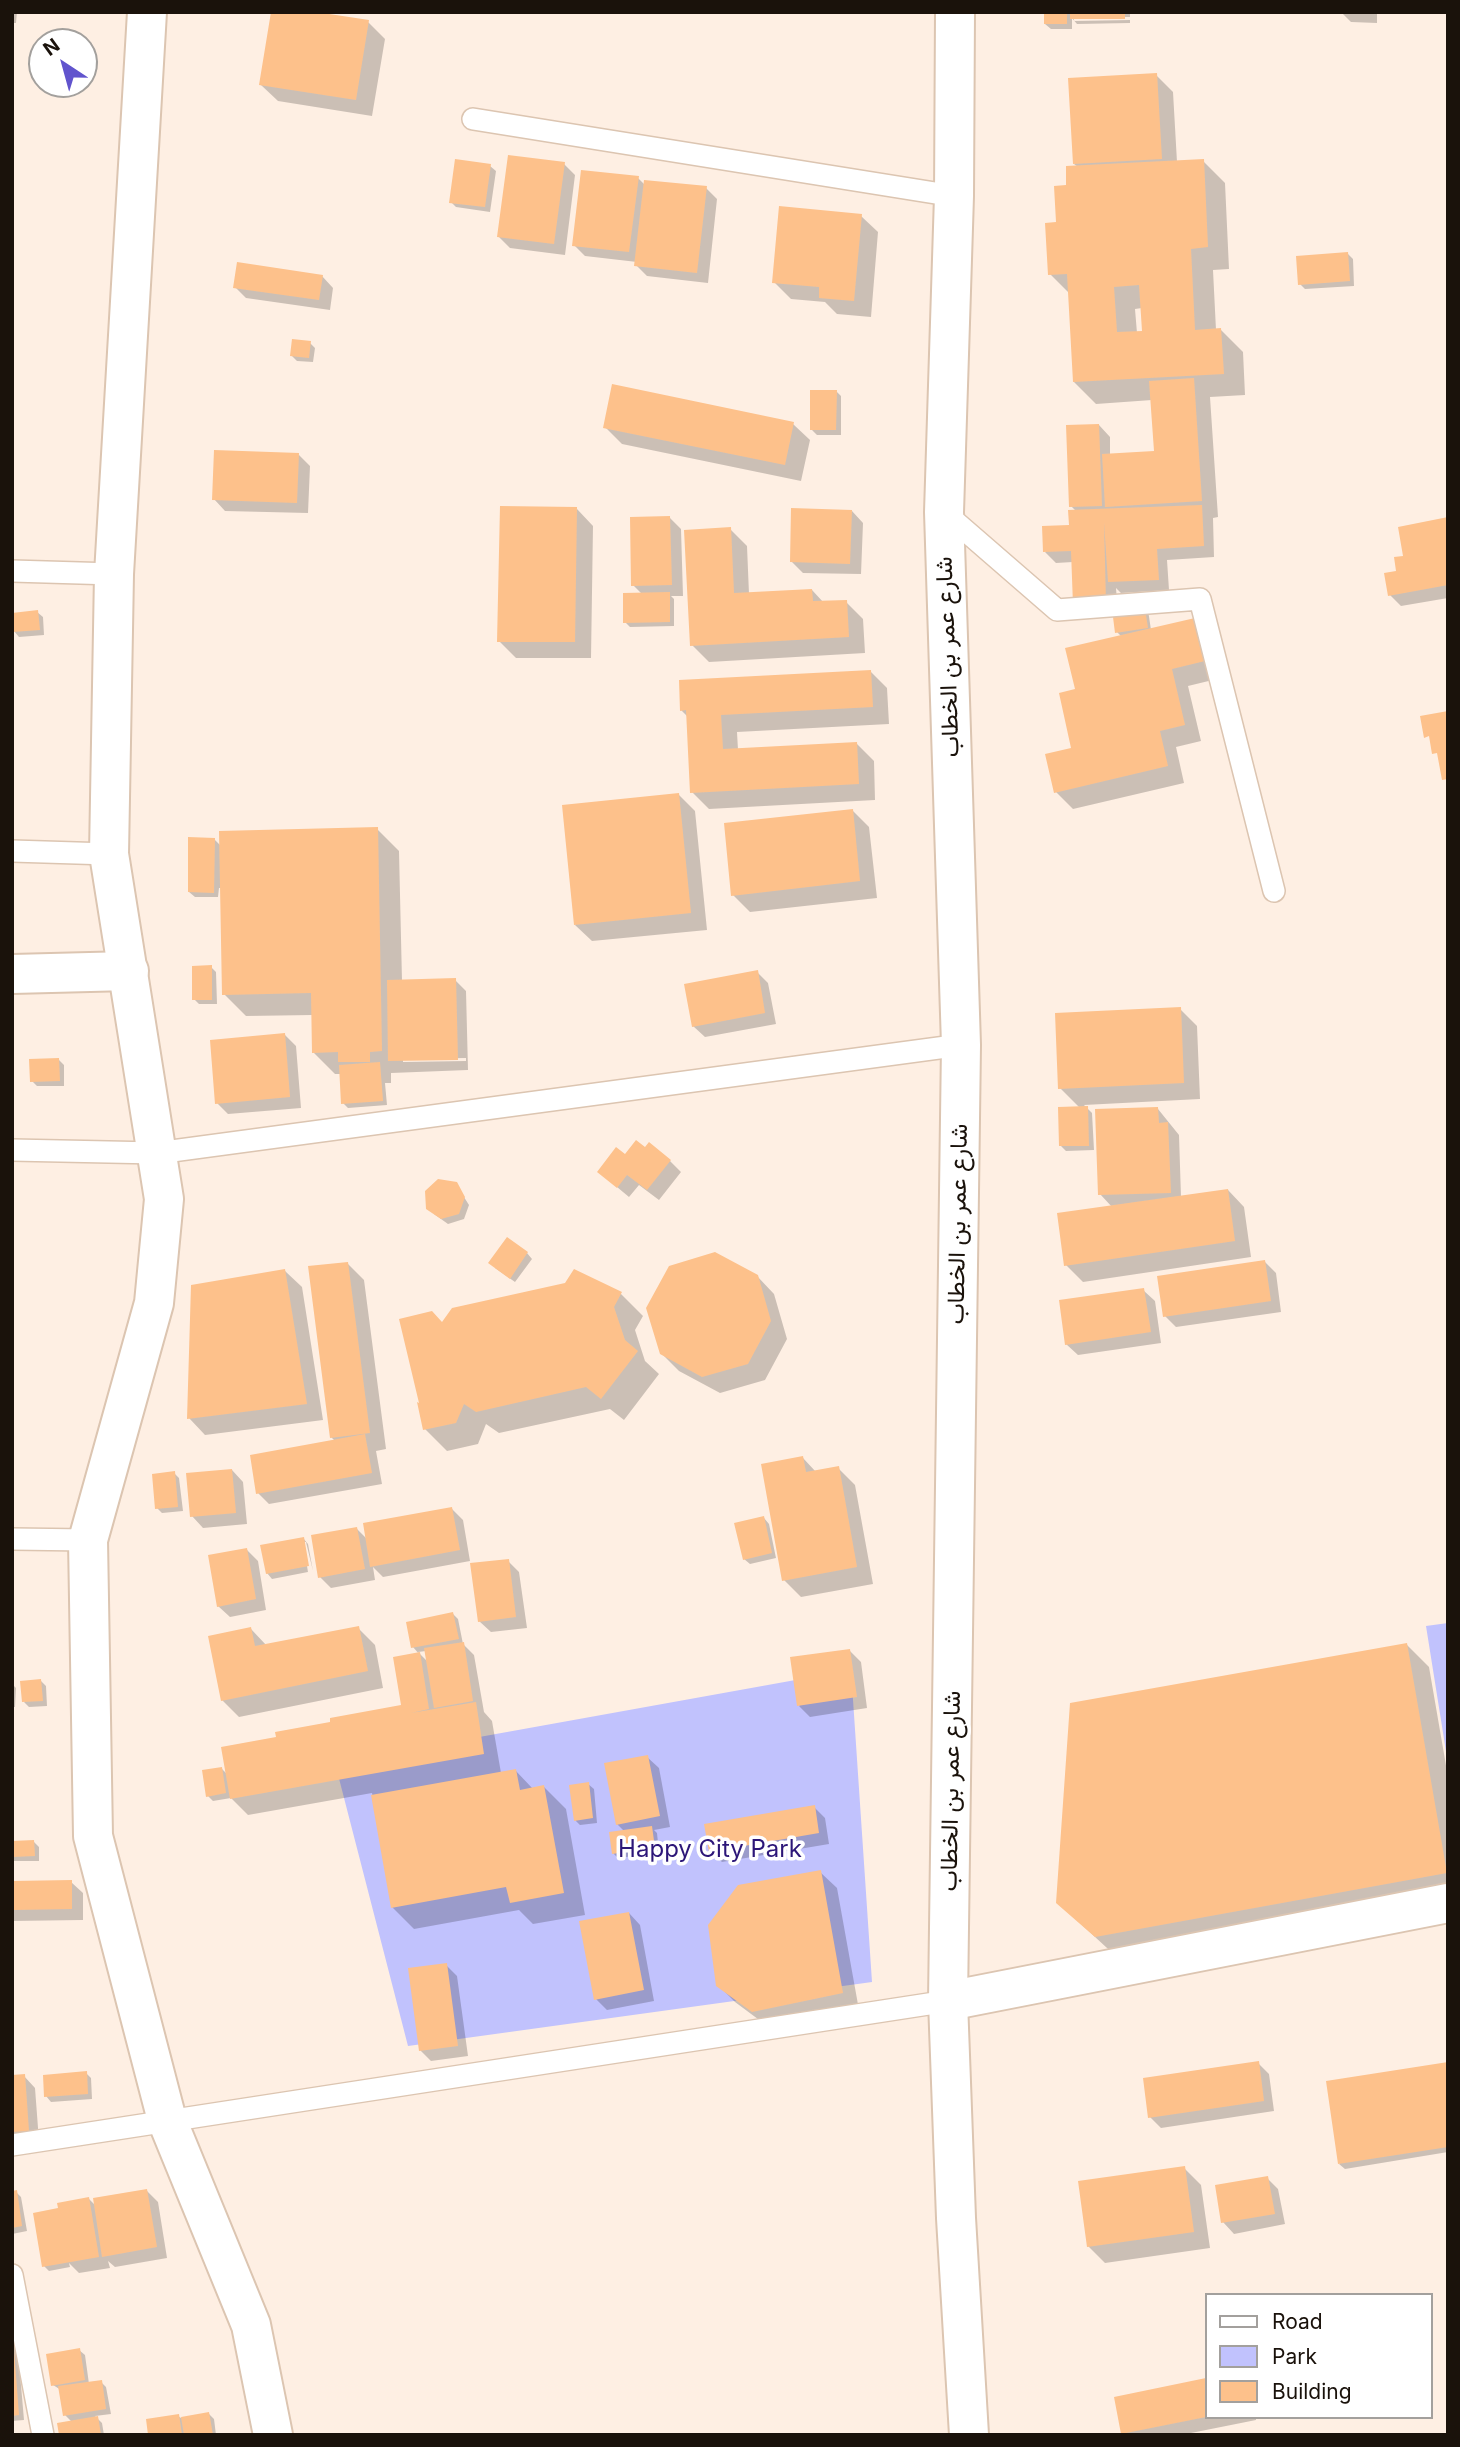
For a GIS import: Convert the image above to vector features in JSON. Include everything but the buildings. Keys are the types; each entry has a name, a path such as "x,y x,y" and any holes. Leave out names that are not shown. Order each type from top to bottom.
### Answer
{"street":[{"path":"147,12 114,574 109,854 164,1199 154,1303 88,1540 93,1836 167,2120 251,2325 273,2435"},
{"name":"شارع عمر بن الخطاب","path":"955,12 954,196 944,512 961,1045 948,2001 956,2218 969,2435"},
{"path":"12,974 128,971"},
{"path":"948,2001 1448,1903"}],"lane":[{"path":"473,119 954,196"},
{"path":"944,512 1057,610 1200,598 1274,891"},
{"path":"12,571 114,574"},
{"path":"12,851 109,854"},
{"path":"12,1150 157,1153 961,1045"},
{"path":"12,1539 88,1540"},
{"path":"12,2144 948,2001"},
{"path":"12,2275 44,2435"}],"green space":[{"path":"1448,1623 1448,1764 1426,1626"},
{"name":"Happy City Park","path":"851,1670 872,1982 408,2046 335,1763"}]}
